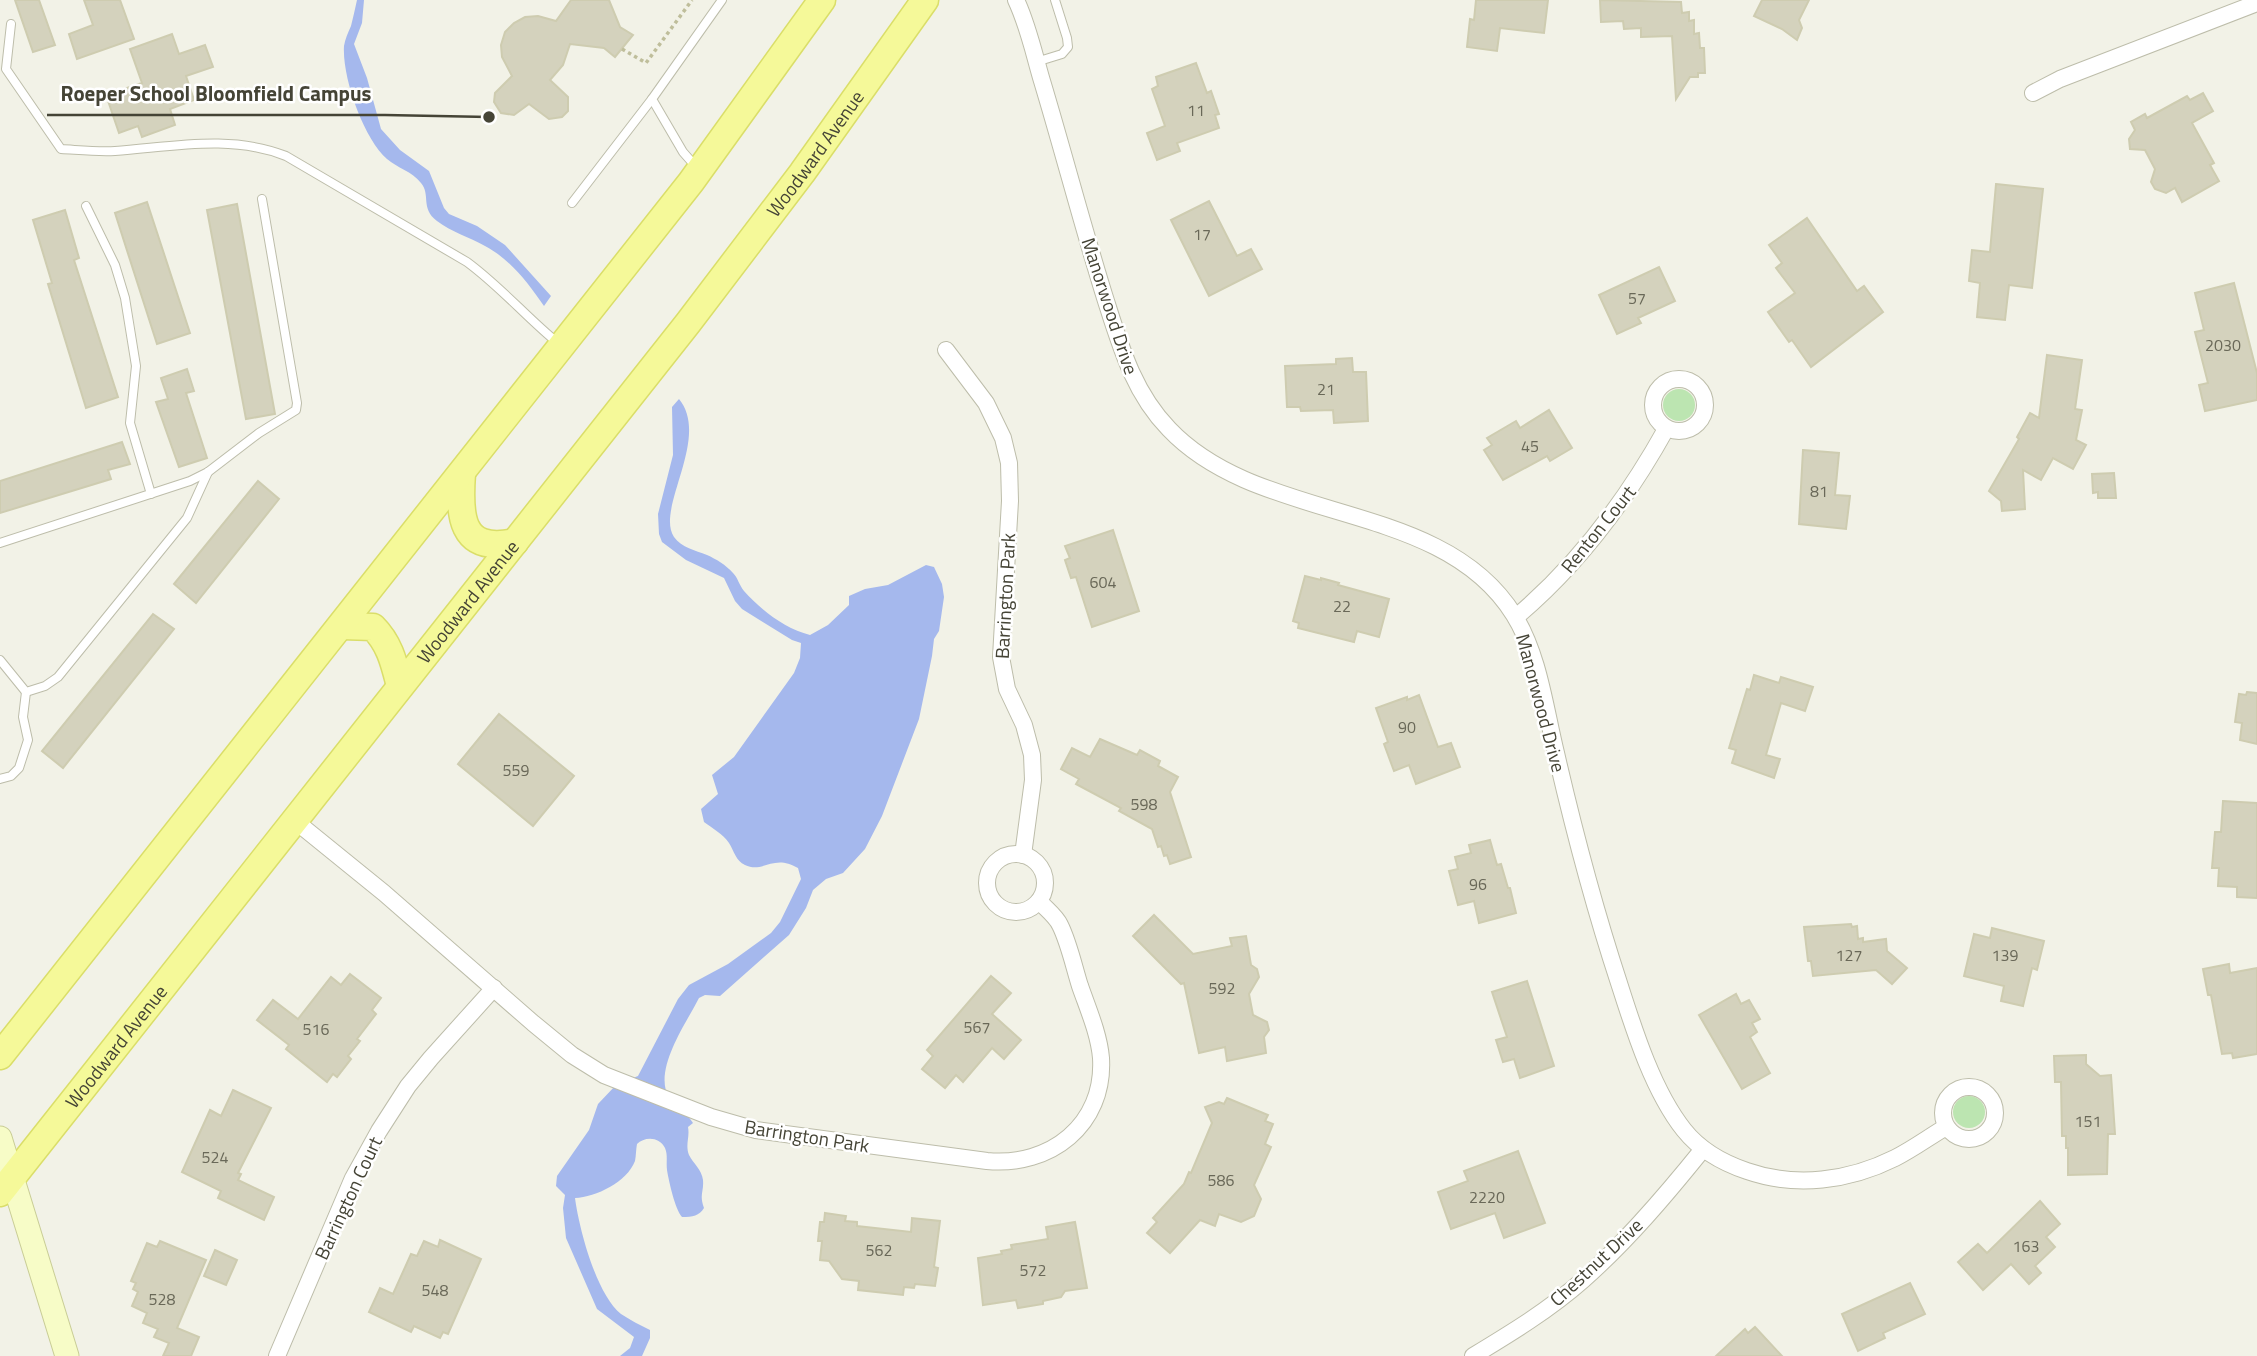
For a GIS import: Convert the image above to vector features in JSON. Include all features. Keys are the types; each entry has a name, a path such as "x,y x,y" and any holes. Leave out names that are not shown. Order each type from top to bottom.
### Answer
{"main road":[{"path":"0,1056 699,171 822,0"},
{"name":"Woodward Avenue","path":"6,1185 745,249 925,0"},
{"path":"462,473 460,512 469,532 481,541 496,544 514,541"},
{"path":"342,626 373,627 384,638 400,686"}],"street":[{"name":"Manorwood Drive","path":"1016,0 1119,344 1135,382 1159,418 1192,449 1234,474 1295,499 1413,537 1452,556 1489,585 1516,617 1533,658 1584,870 1625,1003 1662,1095 1682,1128 1703,1150 1720,1160 1763,1176 1796,1181 1822,1180 1846,1175 1894,1158 1946,1127"},
{"path":"2033,93 2060,79 2257,3"},
{"name":"Barrington Park","path":"946,350 986,403 1003,438 1009,463 1010,501 1001,657 1007,689 1024,725 1032,755 1033,780 1023,855"},
{"name":"Renton Court","path":"1516,617 1552,584 1593,540 1630,490 1666,429"},
{"name":"Barrington Park","path":"294,820 394,901 572,1055 604,1075 711,1117 772,1133 1004,1162 1032,1158 1060,1144 1076,1131 1090,1111 1100,1083 1101,1054 1060,923 1038,901"},
{"path":"1014,854 1023,855 1031,858 1042,870 1045,886 1038,901 1024,911 1007,911 993,900 989,892 988,875 998,860 1014,854"},
{"name":"Barrington Court","path":"277,1356 353,1178 379,1131 408,1086 494,988"},
{"path":"0,1138 6,1185 67,1356"},
{"name":"Chestnut Drive","path":"1472,1356 1517,1330 1582,1280 1665,1195 1703,1150"}],"lane":[{"path":"572,203 652,99 722,0"},
{"path":"1036,62 1062,54 1068,47 1055,0"},
{"path":"11,24 6,69 61,149 112,151 208,143 255,146 286,156 467,262 486,276 528,319 561,346"},
{"path":"652,99 683,152 699,171"},
{"path":"0,543 190,481 208,472 259,433 296,410 297,403 262,199"},
{"path":"86,206 115,265 125,298 136,366 130,423 152,494"},
{"path":"26,692 44,686 58,677 187,518 208,472"},
{"path":"0,660 26,692 23,717 28,740 19,768 11,776 0,779"}],"path":[{"path":"622,49 646,63 692,0"}],"green space":[{"path":"1679,389 1690,394 1695,405 1690,416 1679,421 1668,416 1663,405 1668,394"},
{"path":"1969,1096 1980,1101 1985,1112 1980,1123 1969,1128 1958,1123 1953,1112 1958,1101"}],"water":[{"path":"357,0 364,0 362,23 354,44 381,129 400,150 429,171 449,214 477,226 505,245 551,296 544,306 525,280 503,258 437,221 429,211 421,183 387,159 370,137 356,107 344,59 344,43"},
{"path":"679,399 687,415 689,433 671,509 670,525 674,537 685,546 721,562 735,575 744,591 774,618 810,635 828,625 849,605 849,596 865,589 888,585 926,565 934,567 942,584 944,597 919,719 882,816 865,849 843,873 826,879 813,890 806,908 789,935 720,996 705,995 699,998 673,1047 665,1075 665,1088 670,1099 693,1123 688,1127 688,1151 702,1176 704,1208 695,1216 682,1217 671,1188 665,1148 659,1141 651,1139 637,1144 631,1169 618,1182 592,1195 575,1198 590,1260 604,1292 621,1314 650,1330 650,1338 642,1356 620,1356 630,1348 634,1337 597,1309 566,1238 563,1208 565,1195 556,1186 557,1176 589,1130 598,1104 616,1085 638,1076 678,999 689,985 728,964 771,933 780,922 801,879 798,868 782,862 757,867 742,863 727,840 704,822 701,809 718,794 712,775 734,757 794,673 800,658 801,643 742,609 724,578 686,560 662,542 658,514 673,455 672,407"}],"building":[{"path":"15,0 39,0 55,45 33,52"},
{"path":"84,0 120,0 134,39 77,59 69,34 93,25"},
{"path":"571,0 609,0 620,27 633,35 615,57 604,48 570,44 563,65 550,80 568,97 568,111 562,117 549,119 529,104 514,115 501,113 494,102 495,93 512,76 502,57 501,45 505,32 525,17 538,16 556,21"},
{"path":"1476,0 1548,0 1544,33 1500,28 1497,51 1467,47 1470,19 1474,20"},
{"path":"1600,0 1681,2 1682,13 1689,12 1689,21 1694,20 1694,34 1699,33 1700,48 1704,48 1705,73 1690,77 1676,99 1672,36 1641,37 1641,28 1624,29 1623,21 1601,22"},
{"path":"1762,0 1809,0 1799,20 1802,28 1797,40 1782,29 1754,16"},
{"path":"172,34 179,54 205,45 213,67 186,76 194,100 170,109 175,125 142,137 138,126 119,133 106,95 142,83 130,49"},
{"path":"1196,63 1207,93 1211,91 1219,114 1215,115 1219,128 1177,143 1180,151 1157,160 1147,133 1165,126 1152,89 1158,86 1156,77"},
{"path":"2203,93 2213,111 2192,123 2214,163 2210,165 2219,181 2182,202 2175,188 2166,193 2155,189 2151,182 2155,169 2145,150 2130,149 2129,139 2135,130 2131,122 2145,114 2147,118 2187,96 2190,100"},
{"path":"1996,184 2043,189 2032,288 2009,285 2005,320 1977,317 1980,283 1969,281 1972,250 1990,252"},
{"path":"1209,201 1237,256 1251,249 1262,269 1209,296 1171,220"},
{"path":"147,202 190,333 157,344 115,213"},
{"path":"237,204 275,414 246,419 207,210"},
{"path":"65,210 79,258 74,260 118,397 86,408 48,284 52,283 33,220"},
{"path":"1807,218 1857,291 1864,286 1883,312 1811,367 1768,312 1795,293 1776,268 1782,263 1769,245"},
{"path":"1659,267 1675,301 1638,318 1641,323 1617,334 1599,295"},
{"path":"2234,283 2257,373 2257,400 2205,411 2199,385 2208,383 2195,332 2204,330 2195,293"},
{"path":"2047,355 2082,360 2075,409 2082,410 2076,440 2086,445 2073,469 2053,458 2041,480 2023,470 2025,509 2002,511 2001,501 1989,491 2019,439 2017,437 2030,413 2039,418"},
{"path":"1352,358 1353,372 1366,372 1368,421 1334,423 1333,410 1301,411 1300,407 1287,407 1285,366 1336,364 1336,359"},
{"path":"187,369 194,391 186,393 207,458 179,467 156,402 168,399 161,378"},
{"path":"1549,410 1572,448 1550,461 1547,456 1503,480 1484,450 1492,445 1487,438 1516,421 1520,428"},
{"path":"122,442 130,464 108,470 111,479 0,513 0,481"},
{"path":"1803,450 1839,453 1835,495 1850,496 1846,529 1799,524"},
{"path":"2114,473 2116,498 2098,498 2098,492 2093,493 2092,474"},
{"path":"258,481 279,499 196,603 174,584"},
{"path":"1113,530 1139,611 1092,627 1076,577 1071,578 1065,560 1070,558 1065,546"},
{"path":"1305,576 1321,578 1389,599 1379,637 1357,631 1354,642 1298,628 1299,623 1293,621"},
{"path":"153,614 174,629 63,768 42,751"},
{"path":"1754,675 1779,683 1781,677 1813,687 1805,711 1781,703 1766,755 1780,759 1774,778 1732,763 1736,750 1729,748"},
{"path":"2247,692 2257,693 2257,744 2240,740 2242,723 2235,722 2239,694 2246,695"},
{"path":"1419,695 1438,747 1451,743 1460,767 1416,784 1409,765 1394,771 1384,744 1388,742 1376,708"},
{"path":"499,714 574,776 533,826 458,764"},
{"path":"1100,739 1137,755 1140,750 1160,761 1158,766 1178,777 1170,792 1191,857 1170,864 1161,846 1158,847 1152,829 1119,811 1121,808 1076,784 1079,779 1061,769 1072,748 1090,757"},
{"path":"2223,801 2257,803 2257,898 2237,897 2237,887 2218,886 2219,868 2212,868 2215,832 2221,832"},
{"path":"1490,840 1497,865 1501,864 1510,888 1516,913 1479,923 1474,901 1458,905 1449,871 1458,869 1455,857 1471,853 1469,845"},
{"path":"1154,915 1193,954 1232,946 1230,938 1246,936 1251,965 1257,969 1259,977 1249,994 1253,1015 1267,1022 1269,1030 1264,1037 1266,1053 1227,1061 1225,1047 1199,1053 1184,983 1181,984 1133,936"},
{"path":"1851,924 1852,927 1857,926 1858,939 1863,938 1863,942 1886,939 1887,951 1907,968 1892,984 1876,970 1813,976 1811,961 1808,961 1804,927"},
{"path":"1992,928 2044,941 2037,970 2032,968 2023,1006 2001,1001 2004,986 1964,976 1974,934 1990,938"},
{"path":"2229,964 2230,973 2257,968 2257,1054 2233,1058 2232,1053 2222,1054 2211,995 2208,995 2203,969"},
{"path":"350,974 381,998 372,1010 376,1014 348,1056 351,1059 337,1077 333,1074 327,1082 286,1049 289,1045 257,1020 273,1000 298,1019 331,977 341,985"},
{"path":"991,976 1011,993 992,1014 1021,1040 1004,1059 992,1048 963,1082 956,1075 945,1088 922,1069 933,1056 927,1050"},
{"path":"1527,981 1554,1066 1520,1078 1514,1059 1503,1062 1496,1040 1507,1037 1492,992"},
{"path":"1736,994 1741,1004 1749,1000 1760,1019 1752,1023 1757,1032 1750,1037 1770,1073 1742,1089 1699,1015"},
{"path":"2086,1055 2086,1064 2100,1076 2111,1075 2115,1134 2108,1134 2107,1174 2068,1175 2068,1148 2066,1136 2062,1136 2061,1082 2055,1082 2054,1056"},
{"path":"233,1090 271,1108 238,1173 241,1174 238,1180 274,1197 264,1220 218,1198 221,1191 182,1172 210,1110 221,1116"},
{"path":"1227,1098 1268,1115 1265,1121 1273,1124 1265,1144 1271,1147 1254,1185 1261,1199 1254,1216 1241,1222 1219,1214 1215,1226 1200,1220 1170,1253 1147,1233 1157,1222 1153,1218 1184,1184 1189,1172 1191,1173 1212,1123 1205,1107 1219,1102 1224,1104"},
{"path":"1518,1151 1545,1223 1504,1238 1495,1213 1451,1229 1438,1192 1468,1181 1464,1171"},
{"path":"2040,1201 2060,1224 2046,1237 2055,1247 2035,1266 2041,1273 2029,1284 2011,1264 1983,1290 1958,1262 1978,1244 1987,1253"},
{"path":"825,1213 846,1216 845,1221 857,1222 857,1226 911,1232 912,1218 940,1221 934,1267 938,1268 935,1286 915,1284 914,1288 904,1287 903,1295 858,1290 859,1281 842,1279 829,1261 820,1260 820,1222 824,1222"},
{"path":"1075,1222 1087,1288 1065,1291 1061,1297 1043,1301 1043,1304 1018,1308 1016,1300 983,1305 978,1258 1002,1254 1001,1251 1012,1249 1011,1245 1048,1239 1046,1227"},
{"path":"440,1240 481,1259 448,1334 443,1332 440,1338 414,1326 411,1332 369,1312 380,1288 393,1294 411,1254 417,1256 424,1241 438,1247"},
{"path":"160,1241 206,1260 177,1328 199,1337 191,1356 163,1356 169,1343 154,1337 158,1329 143,1323 147,1313 132,1306 138,1292 133,1289 136,1283 131,1281 147,1243 157,1247"},
{"path":"215,1250 237,1260 226,1285 204,1276"},
{"path":"1910,1283 1925,1314 1883,1333 1885,1338 1858,1351 1842,1314"},
{"path":"1755,1327 1782,1356 1716,1356 1745,1329 1748,1333"}],"place":[{"name":"Roeper School Bloomfield Campus","path":"489,117"}]}
